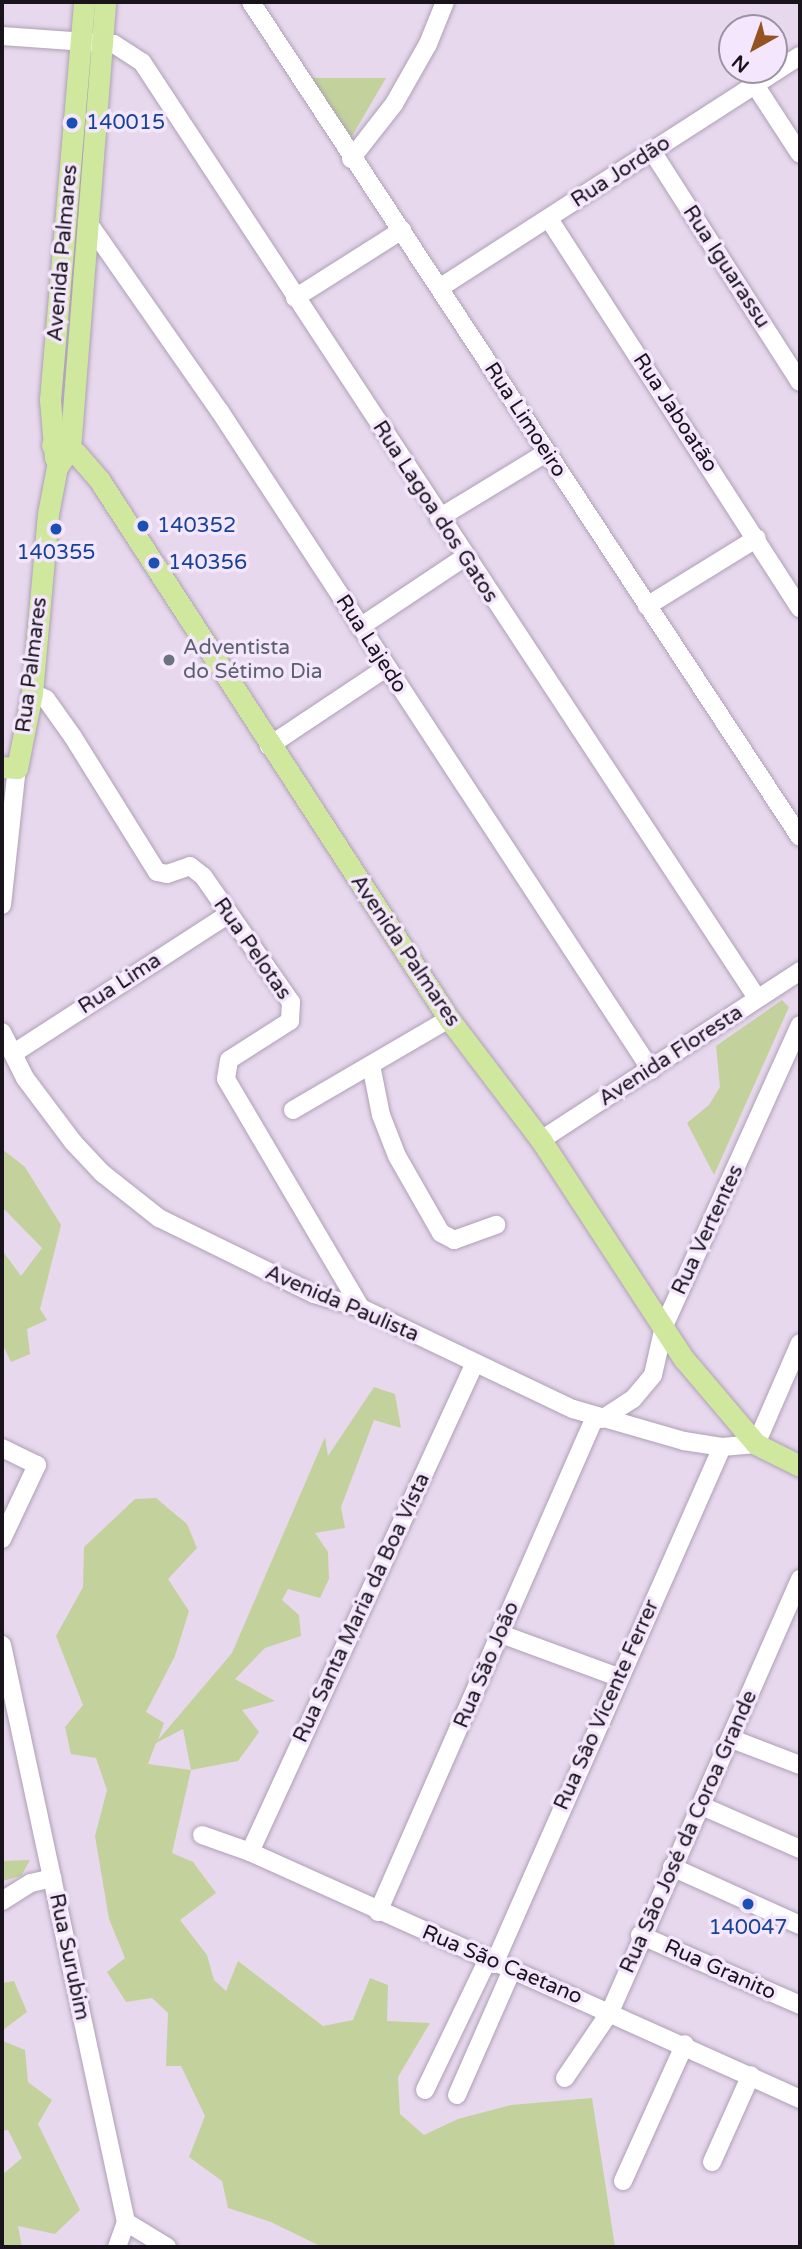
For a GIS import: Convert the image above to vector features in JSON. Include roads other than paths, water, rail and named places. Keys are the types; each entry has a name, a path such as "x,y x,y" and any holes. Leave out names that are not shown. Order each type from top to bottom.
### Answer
{"main road":[{"name":"Avenida Palmares","path":"61,447 87,221 91,42 85,2"},
{"name":"Avenida Palmares","path":"105,2 91,42 50,400 61,447 111,498 269,747 449,1019 541,1140 684,1359 756,1444"},
{"name":"Rua Palmares","path":"9,768 32,693 48,513 61,447"},
{"path":"756,1444 800,1465"}],"street":[{"name":"Rua Limoeiro","path":"251,2 351,159 441,287 546,453 800,837"},
{"path":"351,159 394,104 428,44 444,2"},
{"name":"Rua Lagoa dos Gatos","path":"2,36 121,46 142,62 757,998"},
{"name":"Rua Jordão","path":"441,287 800,56"},
{"path":"755,85 800,154"},
{"name":"Rua Iguarassu","path":"652,151 800,383"},
{"name":"Rua Jaboatão","path":"549,219 800,608"},
{"name":"Rua Lajedo","path":"87,221 219,410 651,1070"},
{"path":"296,298 402,230"},
{"path":"439,517 546,453"},
{"path":"647,606 757,538"},
{"path":"360,627 465,557"},
{"path":"269,747 386,667"},
{"name":"Rua Pelotas","path":"32,693 46,699 73,737 157,873 196,869 294,1009 283,1027 229,1060 226,1079 361,1308"},
{"name":"Rua Palmares","path":"2,905 9,768"},
{"name":"Rua Lima","path":"14,1053 227,915"},
{"name":"Avenida Floresta","path":"541,1140 800,971"},
{"path":"293,1110 449,1019"},
{"name":"Rua Vertentes","path":"598,1418 633,1399 653,1375 664,1326 800,1025"},
{"name":"Avenida Paulista","path":"2,1032 25,1078 73,1142 102,1173 159,1217 314,1294 361,1308 474,1364 598,1418 722,1447 756,1444"},
{"path":"371,1065 381,1115 393,1147 441,1233 454,1240 496,1225"},
{"path":"756,1444 800,1343"},
{"name":"Rua Santa Maria da Boa Vista","path":"250,1852 474,1364"},
{"name":"Rua São João","path":"378,1912 598,1418"},
{"name":"Rua Sâo Vicente Ferrer","path":"425,2090 490,1962 722,1447"},
{"path":"2,1448 37,1465 4,1527"},
{"name":"Rua São José da Coroa Grande","path":"565,2078 610,2012 640,1935 702,1806 800,1579"},
{"path":"501,1634 618,1677"},
{"name":"Rua Surubim","path":"2,1645 6,1679 126,2222"},
{"path":"732,1739 800,1765"},
{"path":"702,1806 800,1849"},
{"name":"Rua São Caetano","path":"202,1835 250,1852 490,1962 685,2044 800,2099"},
{"path":"672,1867 800,1925"},
{"path":"2,1901 30,1883 52,1878"},
{"name":"Rua Granito","path":"640,1935 800,2005"},
{"path":"457,2095 512,1970"},
{"path":"623,2181 685,2044"},
{"path":"712,2162 751,2075"},
{"path":"117,2247 126,2222 167,2247"}],"place":[{"name":"140015","path":"72,123"},
{"name":"140352","path":"143,526"},
{"name":"140355","path":"56,529"},
{"name":"140356","path":"154,563"},
{"name":"Adventista do Sétimo Dia","path":"169,660"},
{"name":"140047","path":"748,1904"}]}
